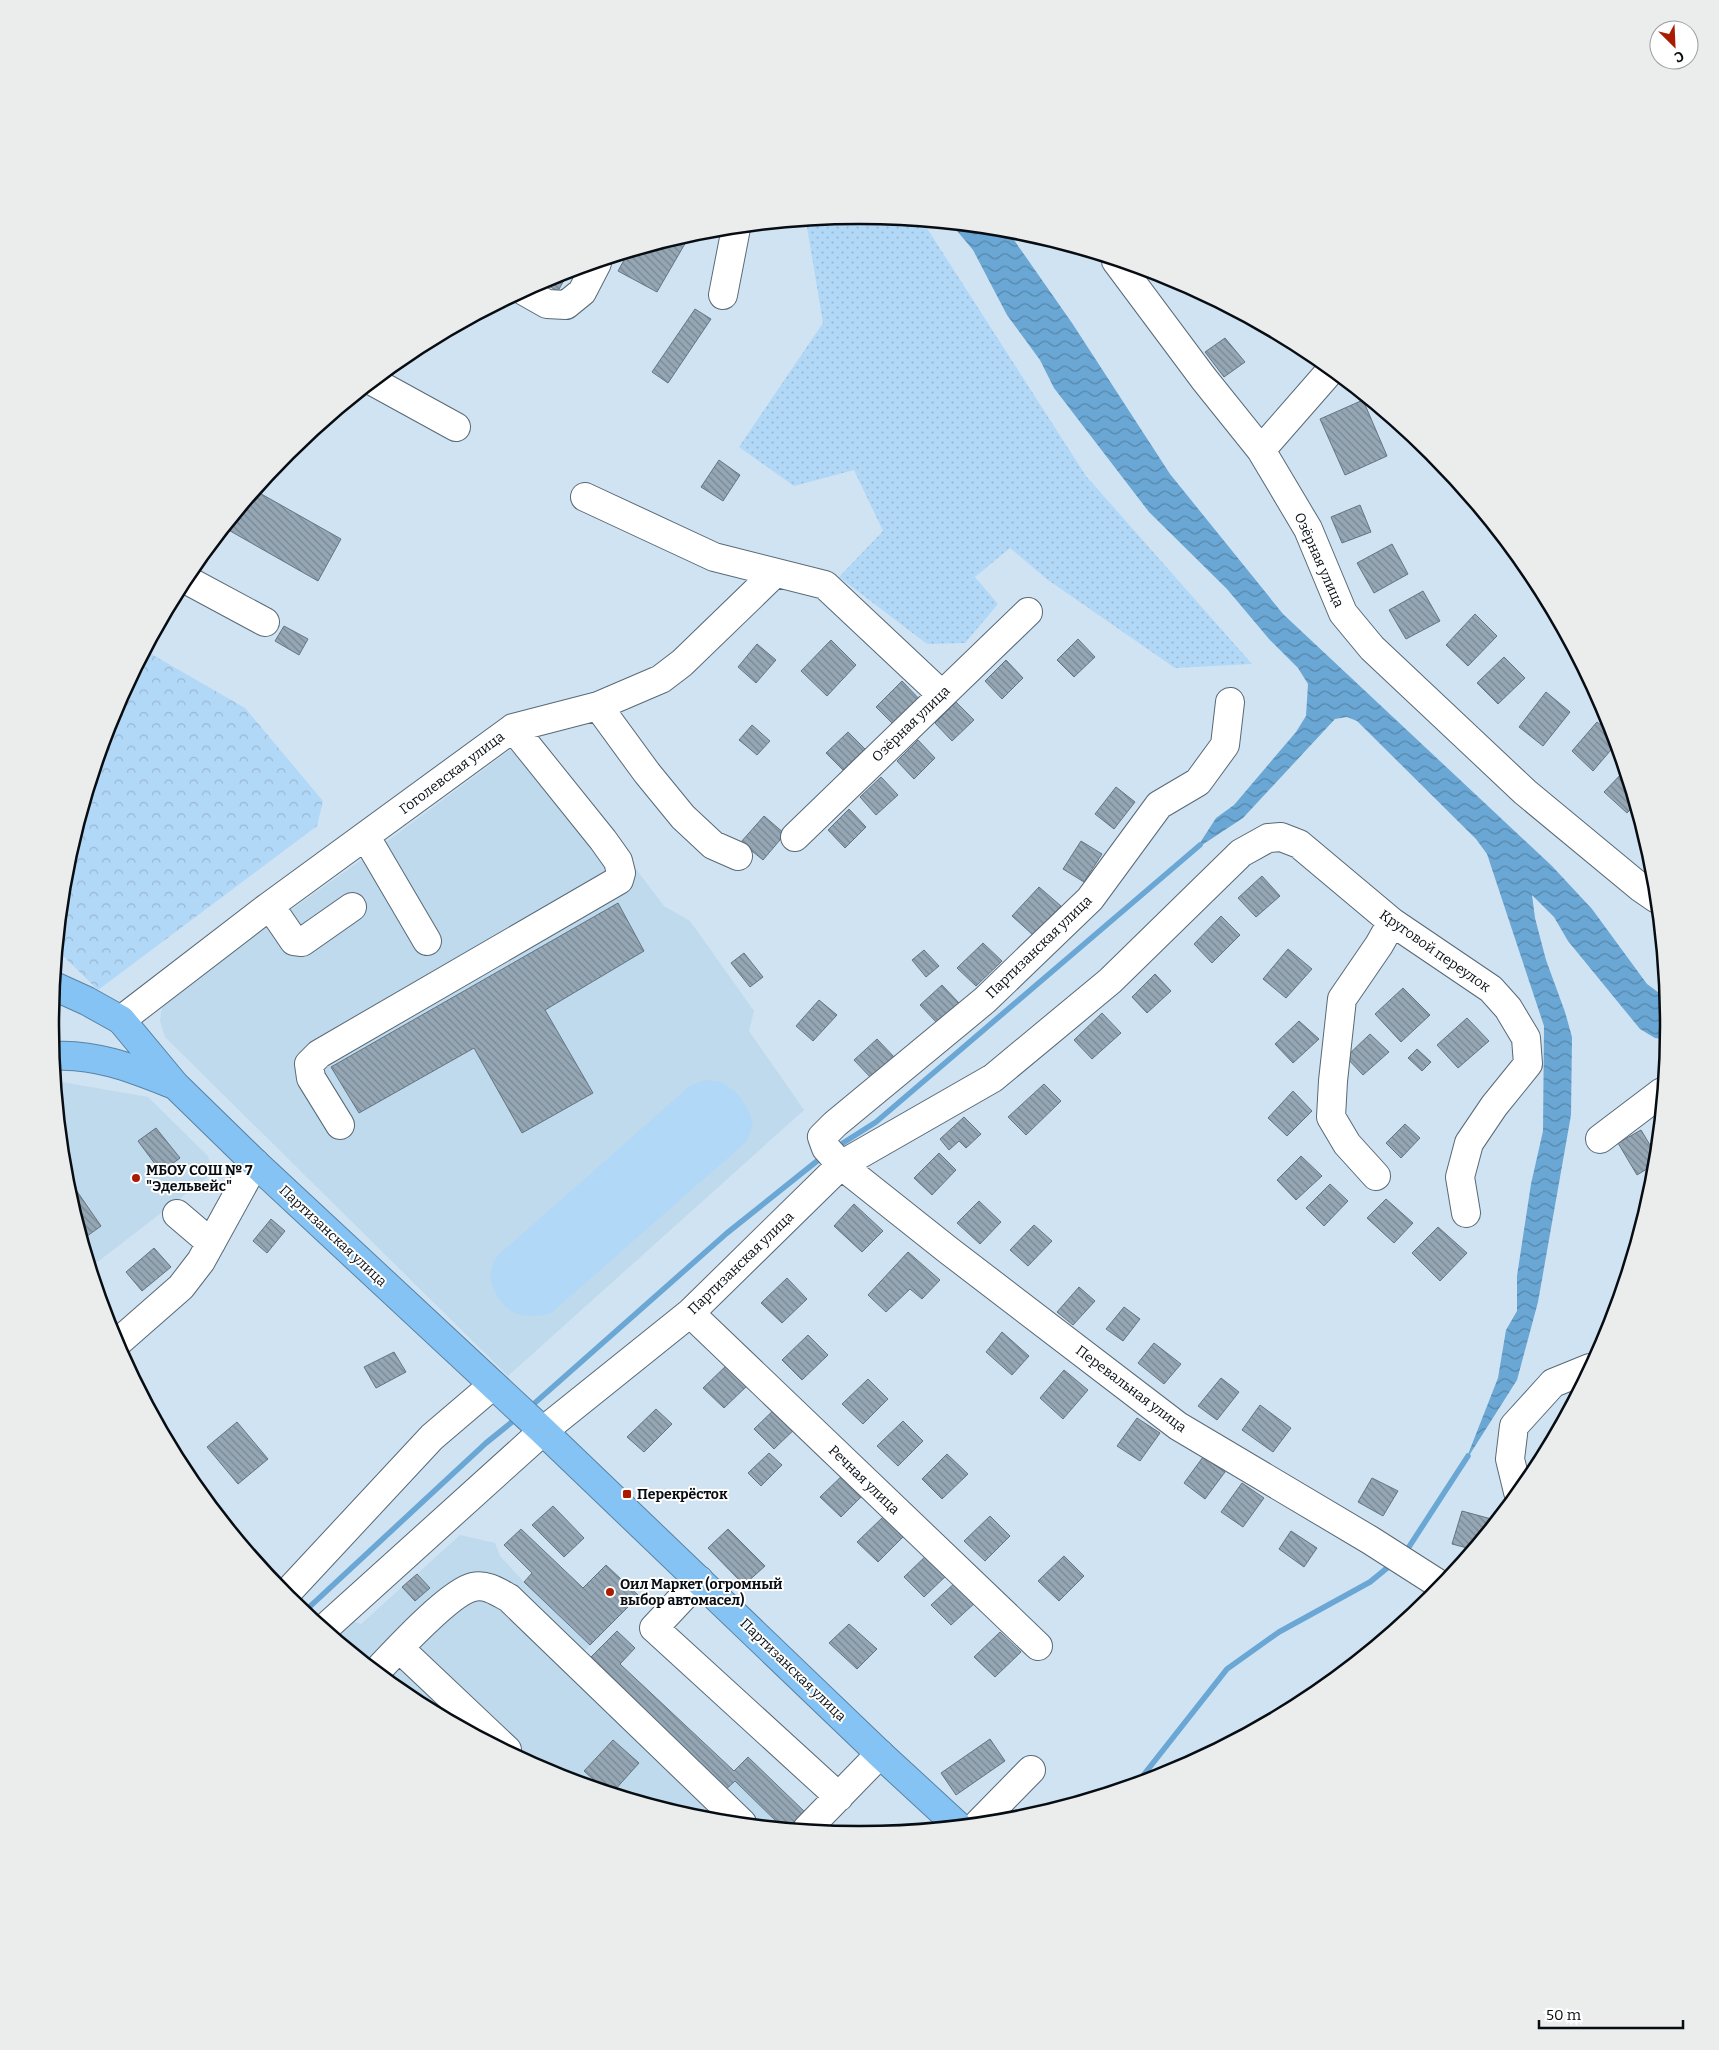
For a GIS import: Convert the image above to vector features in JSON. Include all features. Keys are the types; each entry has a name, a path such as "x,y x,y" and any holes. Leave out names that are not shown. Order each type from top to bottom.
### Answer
{"highway":[{"name":"Партизанская улица","path":"60,989 121,1020 176,1085 255,1163 538,1427 952,1820"},
{"name":"Партизанская улица","path":"60,1056 116,1063 176,1085"}],"street":[{"path":"722,295 735,235"},
{"name":"Озёрная улица","path":"1122,269 1204,379 1261,450 1308,529 1343,613 1372,648 1525,792 1649,893"},
{"path":"531,295 547,304 566,304 582,292 593,270"},
{"path":"1261,450 1326,375"},
{"path":"379,385 456,427"},
{"path":"585,497 714,557 775,574 799,577 825,585 940,694"},
{"name":"Гоголевская улица","path":"121,1020 268,907 513,728 598,706 661,678 682,663 775,574"},
{"path":"192,583 265,622"},
{"name":"Озёрная улица","path":"795,837 940,694 1028,612"},
{"name":"Партизанская улица","path":"840,1165 826,1148 822,1138 835,1124 985,1000 1090,899 1158,805 1198,782 1220,752 1225,744 1230,702"},
{"path":"598,706 646,773 683,817 713,844 738,856"},
{"path":"340,1126 311,1078 309,1064 319,1054 619,880 618,861 513,728"},
{"path":"366,837 427,940"},
{"name":"Круговой переулок","path":"1268,838 1281,837 1299,844 1392,922 1491,990 1508,1008 1526,1038 1528,1064 1494,1106 1469,1143 1460,1177 1466,1213"},
{"name":"Партизанская улица","path":"329,1624 538,1427 690,1313 840,1165 993,1078 1110,981 1241,853 1268,838"},
{"path":"268,907 294,941 302,942 352,907"},
{"path":"1376,1176 1347,1144 1331,1117 1332,1080 1342,999 1379,945 1392,922"},
{"path":"1600,1139 1657,1096"},
{"path":"123,1338 181,1287 201,1261 255,1163"},
{"name":"Перевальная улица","path":"840,1165 1178,1426 1370,1540 1435,1582"},
{"path":"177,1214 211,1243"},
{"name":"Речная улица","path":"690,1313 1038,1646"},
{"path":"1516,1483 1510,1459 1514,1426 1553,1383 1581,1372"},
{"path":"292,1590 432,1437 497,1390"},
{"path":"699,1580 654,1628 839,1797"},
{"path":"382,1667 399,1648 455,1596 474,1587 491,1587 509,1598 734,1815"},
{"path":"399,1648 492,1736"},
{"path":"812,1824 880,1754"},
{"path":"987,1815 1031,1770"}],"shaded area":[{"path":"533,733 664,906 690,921 754,1011 749,1031 804,1110 508,1376 165,1037 160,1021 162,1007 169,996 374,851"},
{"name":"МБОУ СОШ № 7 \"Эдельвейс\"","path":"61,1082 148,1097 208,1156 213,1173 95,1264 74,1181"},
{"path":"460,1535 495,1543 500,1556 524,1582 590,1645 579,1656 735,1781 776,1821 703,1810 652,1798 602,1783 553,1765 505,1743 415,1691 372,1660 336,1631 349,1620 361,1624 402,1587 415,1601 430,1588 417,1574"}],"green space":[{"path":"860,224 926,227 1086,476 1252,664 1175,668 1048,580 1010,548 975,577 998,604 965,643 927,644 839,577 883,531 854,470 794,486 739,447 823,323 807,226"},
{"path":"150,654 245,708 323,801 317,826 98,990 62,955 66,920 74,869 86,818 101,768 120,719"},
{"path":"706,1080 722,1082 738,1094 749,1111 753,1126 746,1142 551,1313 527,1316 507,1308 496,1293 491,1281 491,1272 496,1257 691,1085"}],"water":[{"path":"956,230 1014,240 1072,323 1170,474 1283,614 1552,866 1592,909 1647,984 1659,993 1660,1039 1640,1029 1568,941 1554,917 1532,895 1535,918 1546,960 1572,1037 1571,1115 1538,1302 1517,1380 1465,1462 1498,1378 1506,1330 1517,1311 1517,1276 1531,1184 1543,1131 1544,1026 1487,854 1476,839 1357,721 1347,717 1335,719 1243,818 1196,849 1216,818 1234,805 1296,732 1306,716 1308,684 1298,668 1269,639 1227,589 1149,512 1054,388 1040,360 1007,315 973,250"}],"building":[{"path":"685,244 657,292 618,271 624,260"},
{"path":"563,281 558,291 550,287"},
{"path":"695,309 711,319 668,383 652,372"},
{"path":"1225,338 1245,362 1224,377 1205,352"},
{"path":"1360,401 1365,405 1387,456 1345,475 1320,419"},
{"path":"719,460 740,475 723,501 701,487"},
{"path":"260,493 341,539 318,581 230,531"},
{"path":"1360,505 1371,532 1342,543 1331,517"},
{"path":"1392,544 1408,574 1374,593 1357,563"},
{"path":"1423,591 1440,621 1406,639 1389,610"},
{"path":"1475,614 1497,636 1468,666 1446,645"},
{"path":"284,626 308,639 299,655 275,641"},
{"path":"1078,639 1095,657 1074,677 1057,660"},
{"path":"831,640 856,665 827,696 801,671"},
{"path":"757,644 776,660 756,683 738,667"},
{"path":"1504,657 1525,678 1498,704 1477,683"},
{"path":"1006,660 1023,678 1002,699 985,681"},
{"path":"902,681 923,703 897,728 876,707"},
{"path":"1546,692 1570,712 1543,746 1519,727"},
{"path":"956,702 974,720 952,741 935,723"},
{"path":"1597,722 1602,726 1611,750 1593,771 1572,751"},
{"path":"752,725 770,741 757,755 739,740"},
{"path":"848,732 865,749 843,770 826,753"},
{"path":"918,740 935,758 914,779 897,761"},
{"path":"1620,775 1630,810 1627,813 1604,792"},
{"path":"881,777 898,795 876,815 860,797"},
{"path":"1116,787 1135,802 1114,829 1095,814"},
{"path":"849,809 866,827 845,848 828,830"},
{"path":"764,816 785,834 763,860 741,842"},
{"path":"1081,841 1102,854 1084,882 1063,869"},
{"path":"1262,876 1280,896 1256,917 1238,898"},
{"path":"1039,887 1061,906 1033,935 1012,916"},
{"path":"618,903 644,951 545,1010 593,1093 522,1133 474,1048 359,1113 331,1067"},
{"path":"1221,916 1240,935 1212,963 1194,944"},
{"path":"983,943 1002,961 976,986 957,968"},
{"path":"1288,949 1312,969 1286,998 1263,979"},
{"path":"924,950 939,966 926,977 912,960"},
{"path":"744,953 763,977 750,987 731,963"},
{"path":"1155,974 1171,991 1147,1013 1132,997"},
{"path":"942,985 959,1003 937,1023 920,1005"},
{"path":"1403,988 1430,1015 1401,1042 1375,1014"},
{"path":"819,1000 837,1015 813,1041 796,1026"},
{"path":"1102,1013 1121,1033 1092,1059 1074,1040"},
{"path":"1467,1018 1489,1041 1458,1068 1437,1045"},
{"path":"1299,1021 1319,1039 1293,1063 1275,1044"},
{"path":"1370,1034 1389,1052 1363,1075 1346,1057"},
{"path":"877,1039 896,1059 873,1080 854,1060"},
{"path":"1417,1049 1431,1062 1422,1071 1408,1058"},
{"path":"1044,1084 1061,1101 1026,1135 1008,1117"},
{"path":"1293,1091 1312,1111 1287,1136 1268,1118"},
{"path":"964,1117 981,1134 966,1148 959,1141 949,1150 940,1139"},
{"path":"1405,1124 1420,1138 1401,1158 1386,1143"},
{"path":"156,1128 180,1158 161,1172 138,1141"},
{"path":"1641,1130 1651,1146 1647,1169 1637,1175 1618,1143"},
{"path":"939,1153 956,1170 932,1195 914,1178"},
{"path":"1301,1156 1322,1176 1296,1200 1277,1180"},
{"path":"1330,1184 1348,1201 1324,1226 1306,1208"},
{"path":"76,1190 101,1226 87,1236"},
{"path":"1386,1199 1413,1223 1394,1243 1367,1218"},
{"path":"979,1201 1001,1222 980,1244 957,1223"},
{"path":"854,1204 883,1231 862,1252 834,1226"},
{"path":"271,1219 285,1231 267,1253 253,1241"},
{"path":"1034,1225 1052,1241 1028,1266 1010,1250"},
{"path":"1438,1227 1467,1253 1440,1281 1412,1253"},
{"path":"154,1248 171,1267 142,1291 126,1272"},
{"path":"908,1252 940,1280 922,1299 910,1289 886,1312 868,1295"},
{"path":"787,1278 807,1299 782,1323 761,1303"},
{"path":"1079,1287 1095,1301 1073,1325 1057,1312"},
{"path":"1124,1307 1140,1319 1123,1341 1106,1329"},
{"path":"1002,1332 1029,1356 1012,1375 986,1352"},
{"path":"808,1335 828,1355 802,1380 782,1360"},
{"path":"1154,1343 1181,1364 1164,1384 1138,1363"},
{"path":"394,1352 406,1372 376,1388 364,1367"},
{"path":"729,1363 749,1384 724,1408 703,1388"},
{"path":"1064,1370 1088,1390 1063,1419 1040,1398"},
{"path":"1221,1378 1239,1392 1217,1420 1198,1406"},
{"path":"868,1379 888,1399 863,1424 842,1404"},
{"path":"780,1404 800,1424 774,1449 754,1429"},
{"path":"1260,1405 1291,1428 1273,1452 1242,1430"},
{"path":"656,1409 672,1424 644,1452 627,1437"},
{"path":"1137,1418 1160,1433 1140,1461 1117,1446"},
{"path":"903,1421 923,1441 898,1466 877,1446"},
{"path":"237,1422 268,1459 238,1484 207,1447"},
{"path":"769,1453 782,1465 761,1486 748,1473"},
{"path":"947,1454 968,1474 942,1499 922,1479"},
{"path":"1203,1457 1225,1472 1205,1499 1184,1483"},
{"path":"846,1472 866,1492 841,1517 820,1497"},
{"path":"1372,1478 1398,1491 1383,1516 1358,1502"},
{"path":"1242,1483 1264,1498 1243,1527 1221,1512"},
{"path":"553,1506 584,1538 564,1557 532,1525"},
{"path":"1462,1511 1490,1519 1466,1548 1452,1544"},
{"path":"990,1516 1010,1536 985,1561 964,1541"},
{"path":"883,1517 903,1537 878,1562 857,1542"},
{"path":"521,1529 583,1588 606,1565 639,1596 590,1645 524,1582 532,1573 504,1545"},
{"path":"728,1529 765,1566 744,1585 708,1548"},
{"path":"1291,1531 1317,1548 1304,1567 1279,1549"},
{"path":"930,1552 950,1572 924,1597 904,1577"},
{"path":"1064,1556 1084,1576 1059,1601 1038,1581"},
{"path":"417,1574 430,1588 415,1601 402,1587"},
{"path":"957,1581 977,1601 951,1625 931,1605"},
{"path":"849,1624 877,1649 857,1669 829,1643"},
{"path":"617,1631 635,1648 620,1664 734,1771 748,1757 807,1814 797,1823 776,1821 735,1781 722,1793 586,1662"},
{"path":"1000,1632 1021,1652 995,1677 974,1657"},
{"path":"990,1739 1005,1761 956,1795 941,1773"},
{"path":"613,1740 639,1763 617,1788 594,1780 584,1771"}],"waterway":[{"path":"843,1143 876,1122 1200,845"},
{"path":"528,1409 727,1233 817,1161"},
{"path":"310,1607 486,1443 517,1418"},
{"path":"1405,1553 1468,1456"},
{"path":"1145,1773 1227,1669 1279,1632 1370,1582 1392,1564"}],"place":[{"name":"МБОУ СОШ № 7 \"Эдельвейс\"","path":"136,1178"},
{"name":"Перекрёсток","path":"627,1494"},
{"name":"Оил Маркет (огромный выбор автомасел)","path":"610,1592"}]}
